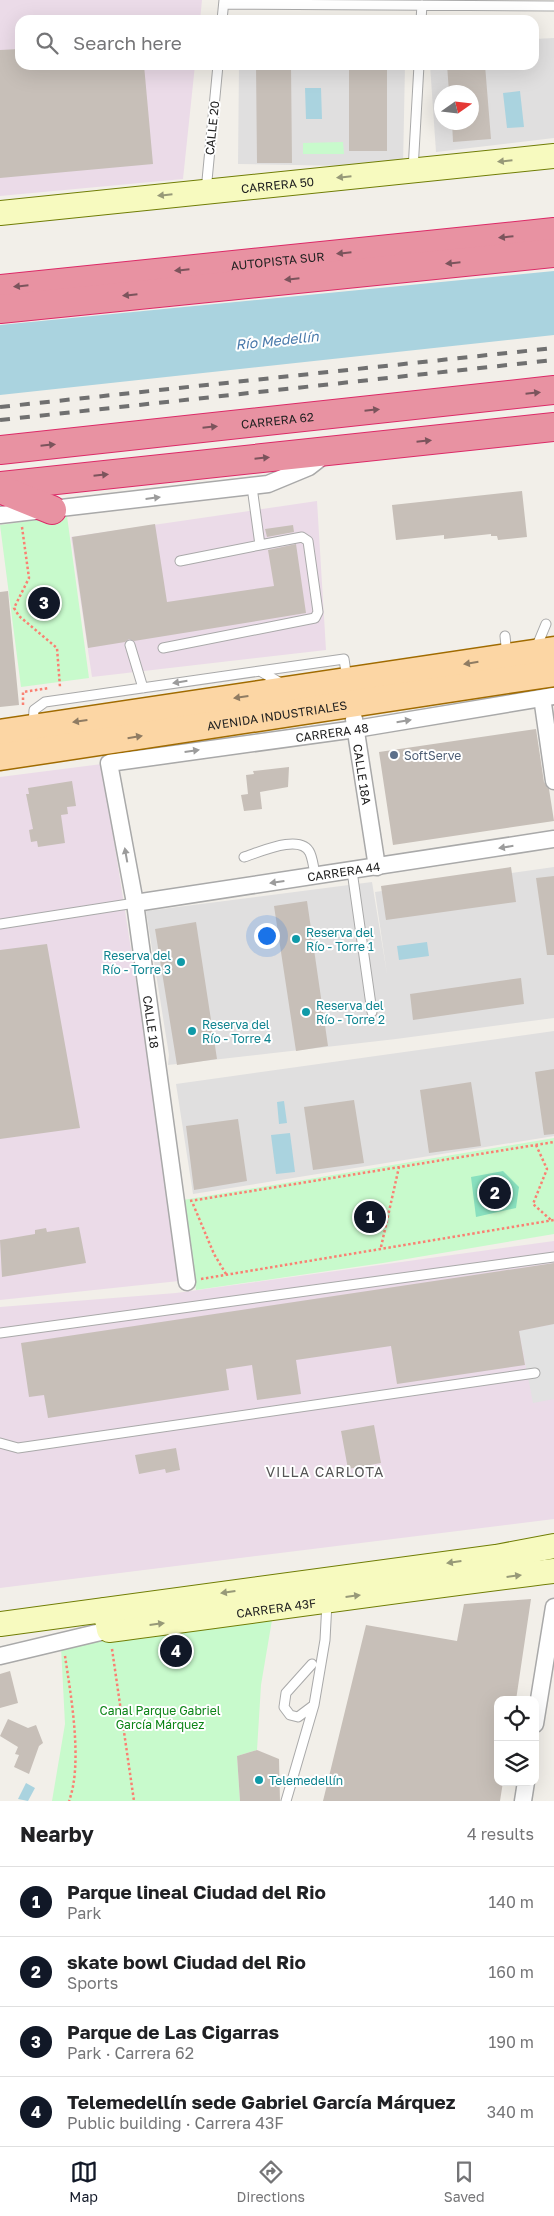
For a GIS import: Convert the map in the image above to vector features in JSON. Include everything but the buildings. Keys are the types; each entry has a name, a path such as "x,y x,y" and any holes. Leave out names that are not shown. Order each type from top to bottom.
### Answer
{"highway":[{"name":"AUTOPISTA SUR","path":"0,289 554,232"},
{"name":"AUTOPISTA SUR","path":"0,309 554,253"},
{"name":"CARRERA 62","path":"0,450 554,390"},
{"path":"0,487 554,427"},
{"path":"0,487 52,510"}],"main road":[{"name":"AVENIDA INDUSTRIALES","path":"0,733 293,690 352,705 506,647 547,661"},
{"name":"AVENIDA INDUSTRIALES","path":"0,757 352,705 547,661"}],"street":[{"name":"CARRERA 50","path":"0,213 554,156"},
{"path":"0,515 252,487 284,479 309,467 329,451"},
{"path":"547,661 554,781"},
{"name":"CARRERA 48","path":"109,763 352,705"},
{"name":"CALLE 18A","path":"352,705 377,867"},
{"name":"CALLE 18","path":"109,763 135,903 184,1202 187,1282"},
{"name":"CARRERA 44","path":"135,903 554,839"},
{"name":"CARRERA 43F","path":"0,1656 107,1620 554,1546"},
{"name":"CARRERA 43F","path":"0,1624 107,1620 281,1608 328,1599 554,1571"},
{"path":"539,1699 554,1607"},
{"path":"523,1801 525,1786"}],"lane":[{"path":"223,15 224,2 554,6"},
{"path":"421,15 422,4"},
{"name":"CALLE 20","path":"206,191 218,70"},
{"path":"413,170 419,70"},
{"path":"252,487 260,545"},
{"path":"163,648 315,618 318,612 308,541 302,537 180,561"},
{"path":"130,645 143,688"},
{"path":"32,728 34,710 45,702 344,659 352,705"},
{"path":"260,671 293,690"},
{"path":"244,857 290,843 303,846 310,852 316,876"},
{"path":"352,871 372,1012"},
{"path":"0,924 135,903"},
{"path":"0,1333 554,1257"},
{"path":"0,1443 18,1448 535,1373"},
{"path":"286,1801 314,1705 325,1640 328,1599"},
{"path":"312,1664 286,1693 284,1707 290,1715 298,1717 314,1705"}],"path":[{"path":"20,513 29,578 14,608 19,616 57,648 60,687"},
{"path":"226,1274 184,1202 554,1142"},
{"path":"536,1145 547,1169 533,1204 552,1220"},
{"path":"381,1247 398,1167"},
{"path":"187,1282 381,1247 552,1220"},
{"path":"107,1620 134,1801"},
{"path":"65,1651 75,1748 72,1792 69,1801"}],"shaded area":[{"path":"0,0 202,0 200,15 15,15 15,70 194,70 183,179 0,196"},
{"path":"554,38 554,138 436,152 434,130 479,130 479,85 434,85 434,123 430,70 539,70 539,39"},
{"path":"239,70 405,70 403,167 238,164"},
{"path":"317,501 326,650 92,677 71,537"},
{"path":"102,764 154,1096 179,1281 0,1300 0,777"},
{"path":"554,867 554,1018 396,1039 168,1065 169,1055 146,911 372,882 387,974 375,892"},
{"path":"554,1031 554,1136 193,1194 176,1084"},
{"path":"554,1241 554,1519 0,1588 0,1307 176,1293"},
{"path":"554,1324 554,1399 533,1403 519,1331"}],"green space":[{"path":"343,142 344,154 303,154 303,143"},
{"path":"67,516 89,678 21,687 0,525"},
{"path":"554,1138 554,1234 383,1263 196,1290 183,1200"},
{"path":"503,1171 519,1187 516,1208 476,1217 471,1177"},
{"name":"Canal Parque Gabriel García Márquez","path":"273,1614 261,1685 257,1750 237,1756 240,1801 52,1801 65,1724 61,1647"}],"water":[{"path":"305,88 321,88 322,119 306,119"},
{"path":"520,91 524,127 507,128 503,93"},
{"name":"Río Medellín","path":"554,271 554,335 0,395 0,325"},
{"path":"427,942 429,956 399,960 397,946"},
{"path":"284,1101 287,1123 279,1124 277,1102"},
{"path":"290,1133 295,1172 276,1174 271,1135"},
{"path":"26,1783 35,1788 28,1801 18,1799"}],"railway":[{"path":"0,407 554,348"},
{"path":"0,420 554,360"}],"place":[{"name":"Parque de Las Cigarras","path":"44,603"},
{"name":"SoftServe","path":"394,755"},
{"name":"Reserva del Río - Torre 1","path":"296,939"},
{"name":"Reserva del Río - Torre 3","path":"181,962"},
{"name":"Reserva del Río - Torre 2","path":"306,1012"},
{"name":"Reserva del Río - Torre 4","path":"192,1031"},
{"name":"skate bowl Ciudad del Rio","path":"495,1193"},
{"name":"Parque lineal Ciudad del Rio","path":"370,1217"},
{"name":"Telemedellín sede Gabriel García Márquez","path":"176,1651"},
{"name":"Telemedellín","path":"259,1780"}],"district":[{"name":"VILLA CARLOTA","path":"325,1471"}]}
